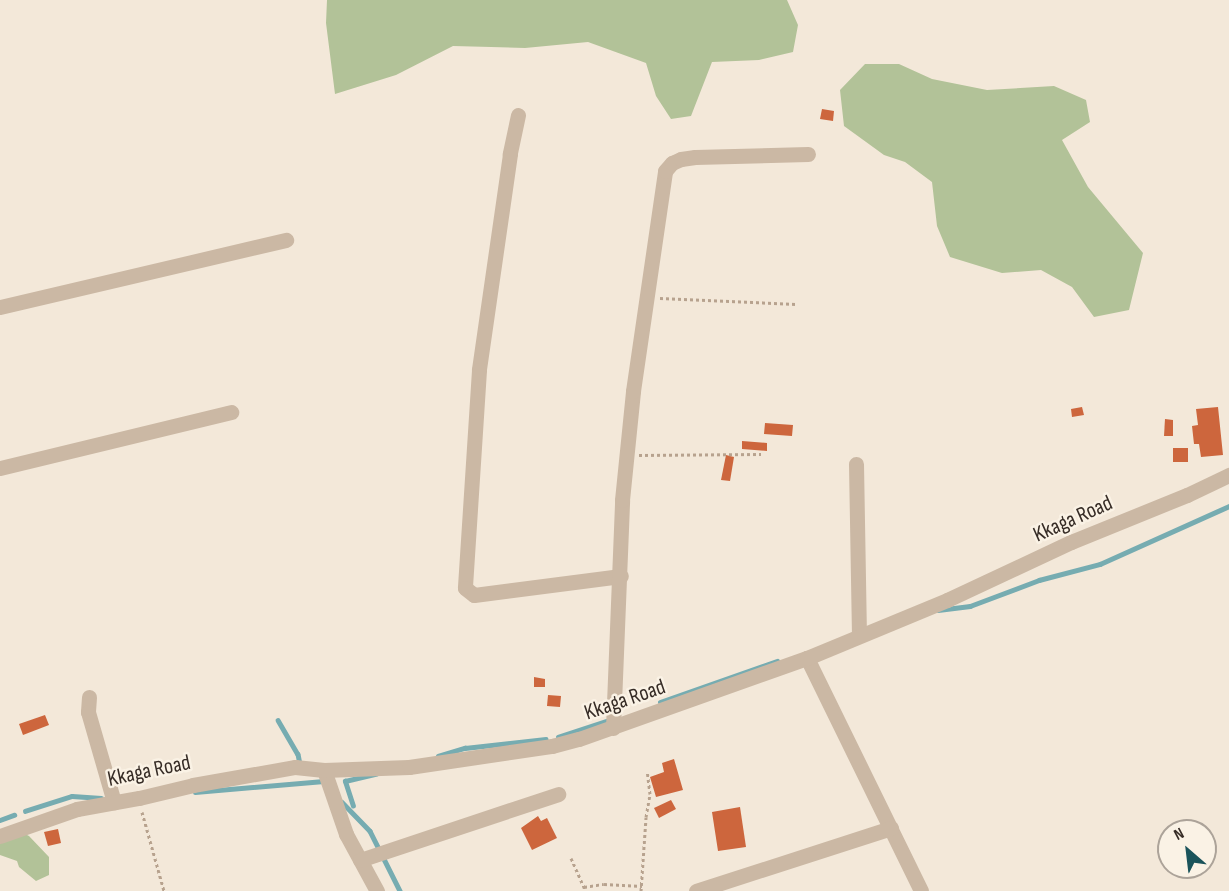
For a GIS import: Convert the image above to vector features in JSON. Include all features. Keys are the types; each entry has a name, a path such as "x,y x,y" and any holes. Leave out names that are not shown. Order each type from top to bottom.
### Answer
{"street":[{"path":"518,115 510,154 479,370 465,588 474,595 621,576"},
{"path":"613,728 621,576 622,500 633,391 665,171 672,163 695,157 808,154"},
{"path":"0,307 286,240"},
{"path":"0,468 231,412"},
{"path":"856,464 859,635"},
{"name":"Kkaga Road","path":"0,836 43,819 114,802 295,767 324,770 410,767 552,746 613,728 807,658 947,600 1071,542 1187,495 1229,475"},
{"path":"807,658 921,891"},
{"path":"89,697 88,712 114,802"},
{"path":"324,770 346,834 377,891"},
{"path":"360,860 558,794"},
{"path":"696,891 891,828"}],"path":[{"path":"646,297 796,304"},
{"path":"628,454 761,454"},
{"path":"641,891 646,817 650,794 647,771"},
{"path":"139,798 164,891"},
{"path":"571,858 585,889 604,884 642,886"}],"green space":[{"path":"327,0 787,0 798,25 793,52 759,60 712,62 691,116 671,119 656,96 646,63 588,42 525,48 453,46 396,75 335,94 326,23"},
{"path":"865,64 899,64 932,79 987,90 1054,86 1086,100 1090,122 1062,140 1088,187 1143,253 1129,310 1094,317 1072,287 1041,270 1002,273 950,257 937,226 932,182 905,162 884,155 844,126 840,90"},
{"path":"13,828 29,836 49,857 49,875 36,881 19,867 17,861 0,855 0,832"}],"building":[{"path":"822,109 834,111 833,121 820,119"},
{"path":"1082,407 1084,415 1072,417 1071,409"},
{"path":"1218,407 1223,455 1201,457 1199,444 1194,444 1192,426 1198,425 1196,409"},
{"path":"1165,419 1173,420 1173,436 1164,436"},
{"path":"765,423 793,425 792,436 764,434"},
{"path":"742,441 767,443 767,451 742,449"},
{"path":"1173,448 1188,448 1188,462 1173,462"},
{"path":"726,455 734,457 730,481 721,480"},
{"path":"534,677 545,679 545,687 534,687"},
{"path":"548,695 561,696 560,707 547,706"},
{"path":"45,715 49,725 23,735 19,724"},
{"path":"674,759 683,790 656,797 650,777 664,772 662,763"},
{"path":"671,800 676,809 659,818 654,808"},
{"path":"740,807 746,847 718,851 712,812"},
{"path":"538,816 541,821 547,818 557,838 532,850 521,828"},
{"path":"58,829 61,843 48,846 44,832"}],"waterway":[{"path":"938,610 970,606 1039,580 1100,564 1229,506"},
{"path":"660,702 777,661"},
{"path":"278,720 298,754 300,764"},
{"path":"558,737 609,720"},
{"path":"438,756 465,748 546,739"},
{"path":"353,806 345,781 376,774"},
{"path":"195,792 324,781"},
{"path":"25,811 72,796 101,798"},
{"path":"342,802 370,831 400,891"},
{"path":"0,820 14,815"}]}
